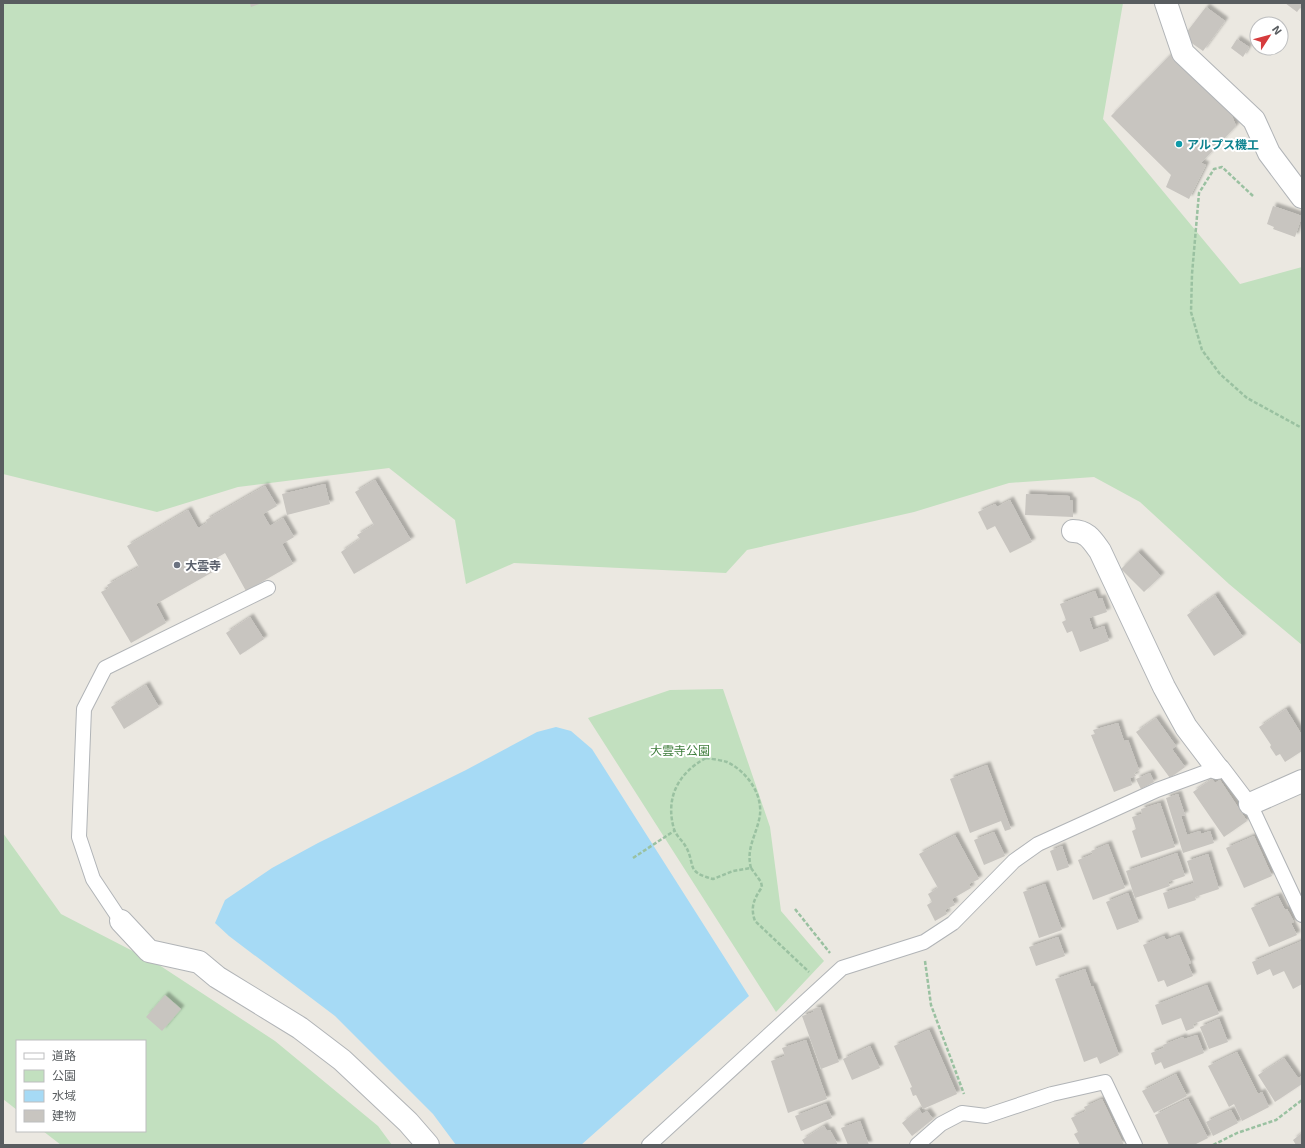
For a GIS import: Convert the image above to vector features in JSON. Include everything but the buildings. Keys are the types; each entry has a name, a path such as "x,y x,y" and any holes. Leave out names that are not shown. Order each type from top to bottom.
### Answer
{"street":[{"path":"1166,3 1183,54 1254,120 1269,153 1302,197"},
{"path":"1073,531 1081,531 1090,536 1100,550 1164,687 1186,727 1217,768"},
{"path":"1250,804 1302,781"},
{"path":"121,921 149,951 199,962 217,978 300,1028 342,1060 408,1122 428,1145"}],"lane":[{"path":"121,921 93,879 79,837 84,709 105,668 268,588"},
{"path":"649,1145 842,968 924,942 953,923 1014,861 1038,844 1157,790 1217,768 1222,767 1250,804 1302,915"},
{"path":"917,1145 941,1124 962,1113 986,1116 1052,1094 1106,1082 1135,1145"}],"path":[{"path":"1253,196 1222,167 1214,169 1200,193 1192,274 1191,312 1202,350 1220,374 1247,398 1302,428"},
{"path":"751,868 733,871 713,879 702,876 690,864 687,848 674,831 671,813 674,792 681,776 694,764 706,758 727,762 742,773 752,784 759,796 761,808 759,820 750,846 749,859 751,868 761,882 762,887 754,899 752,910 755,921 822,985"},
{"path":"633,858 674,831"},
{"path":"795,909 842,968"},
{"path":"924,942 927,985 931,1005 973,1114"},
{"path":"1213,1145 1237,1133 1276,1120 1302,1100"}],"green space":[{"path":"3,3 1123,3 1103,119 1240,284 1302,267 1302,645 1229,584 1140,502 1094,477 1009,483 914,512 747,550 726,573 514,563 466,584 455,520 389,468 238,487 157,512 3,474"},
{"name":"大雲寺公園","path":"723,689 770,827 781,911 824,961 776,1012 588,718 670,690"},
{"path":"3,833 61,914 156,963 275,1041 378,1126 392,1145 61,1145 44,1132 146,1132 146,1040 16,1040 16,1109 3,1099"}],"water":[{"path":"556,727 571,731 592,749 749,996 581,1145 456,1145 433,1114 335,1016 229,936 215,923 225,900 272,868 318,843 466,770 537,732"}],"place":[{"name":"アルプス機工","path":"1179,144"},
{"name":"大雲寺","path":"177,565"}]}
